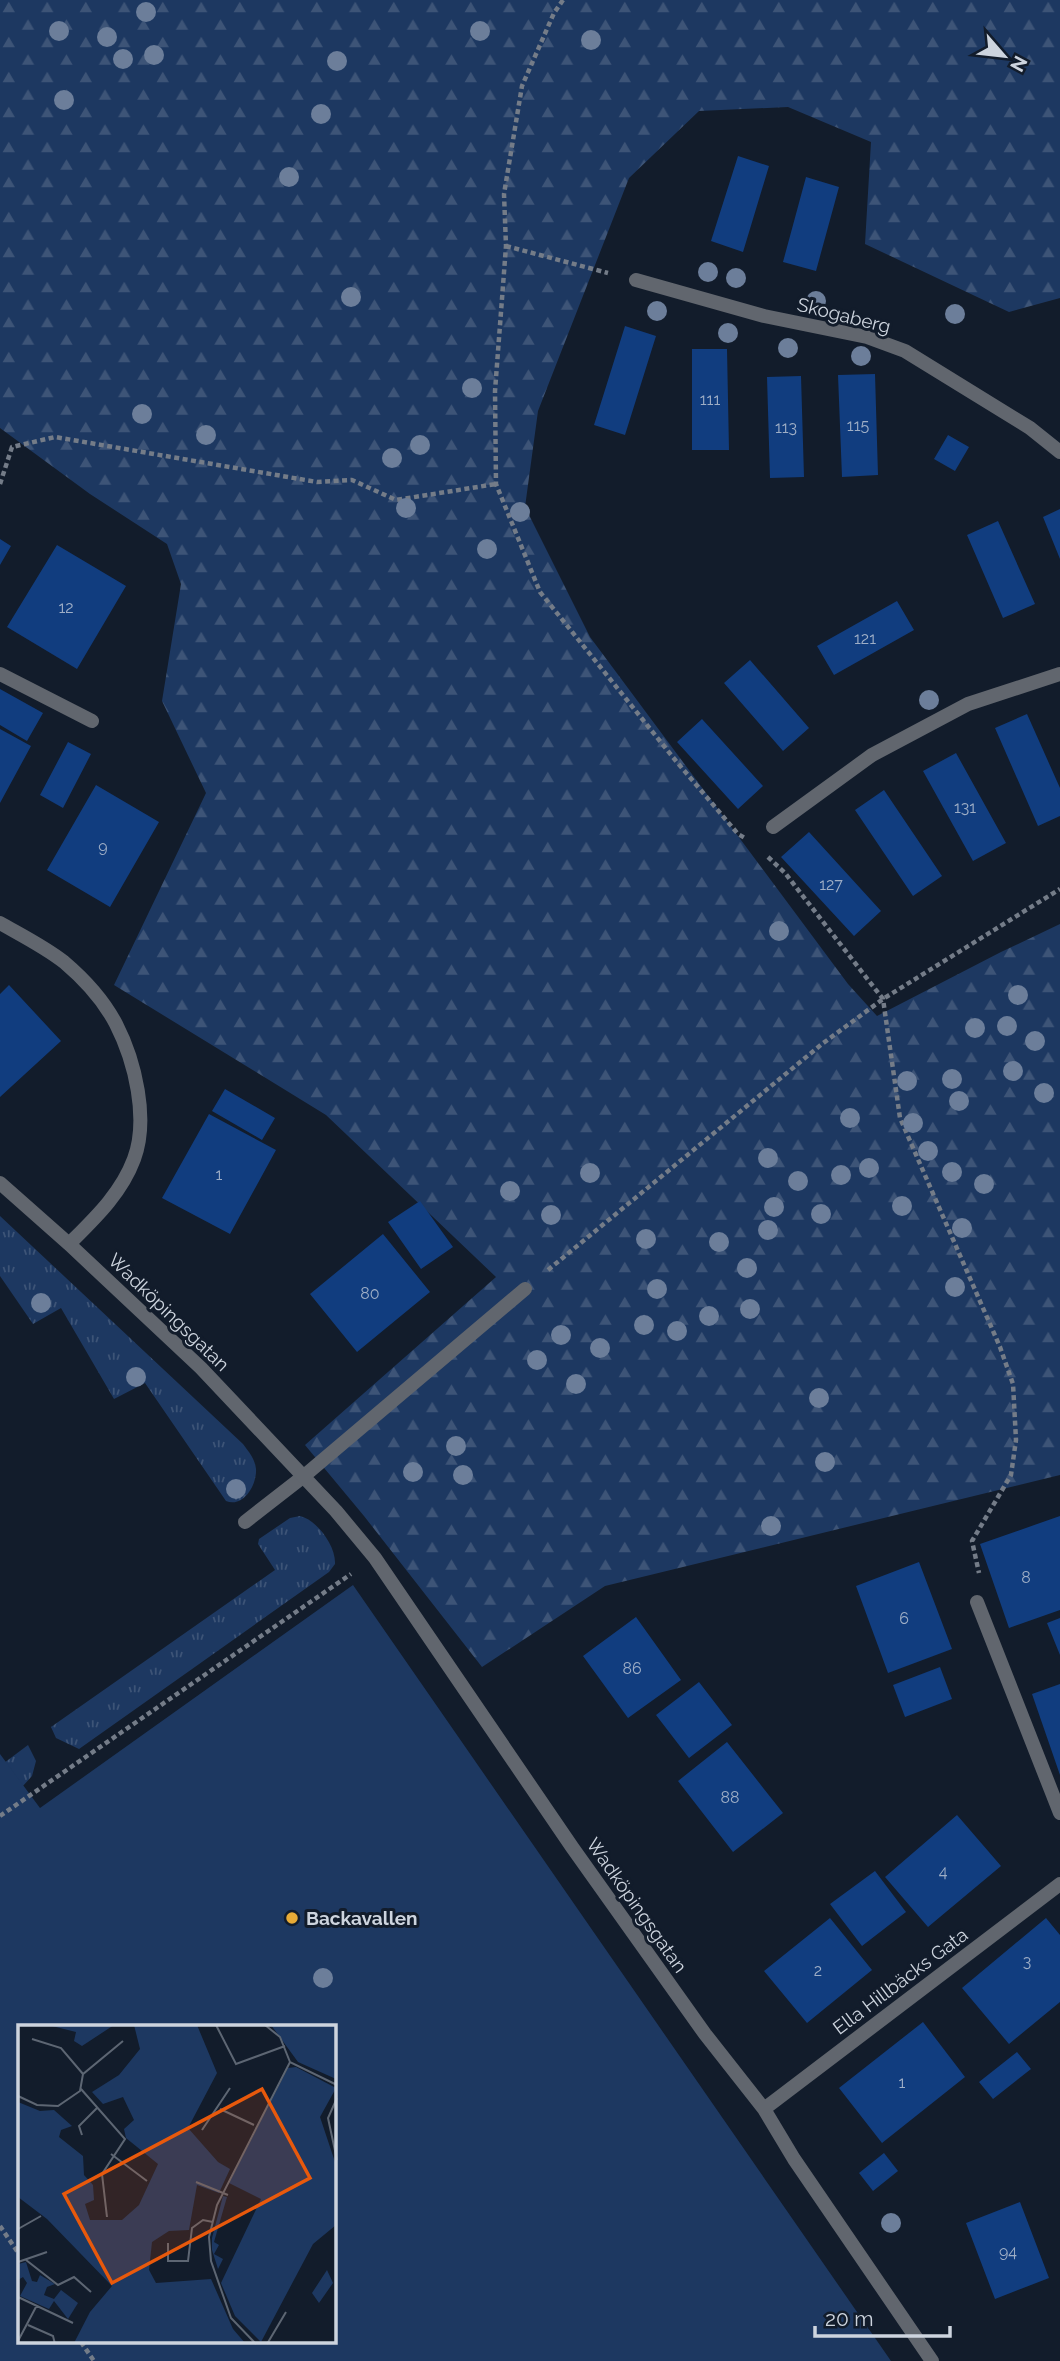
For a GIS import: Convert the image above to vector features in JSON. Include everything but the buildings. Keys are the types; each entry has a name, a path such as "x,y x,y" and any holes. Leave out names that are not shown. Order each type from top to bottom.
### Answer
{"street":[{"name":"Skogaberg","path":"636,280 764,316 867,337 905,351 1030,428 1060,452"},
{"path":"0,674 92,721"},
{"path":"774,827 872,755 944,716 968,704 1060,674"},
{"path":"0,923 64,962 96,993 116,1024 132,1067 140,1099 134,1158 119,1188 104,1209 69,1244"},
{"name":"Wadköpingsgatan","path":"0,1183 201,1368 304,1476 375,1558 603,1891 705,2034 764,2109 794,2159 932,2361"},
{"path":"245,1522 304,1476 525,1289"},
{"path":"977,1602 1060,1813"},
{"name":"Ella Hillbäcks Gata","path":"764,2109 1060,1884"}],"path":[{"path":"563,0 554,13 522,86 504,194 506,246 495,391 496,484 540,592 685,772 738,834 747,839"},
{"path":"506,246 636,280"},
{"path":"0,484 12,447 55,436 317,482 352,480 396,499 496,484"},
{"path":"766,854 785,873 883,999 900,1118 1000,1347 1013,1384 1016,1440 1011,1475 972,1541 985,1600 977,1602"},
{"path":"525,1289 822,1044 883,999 1060,889"},
{"path":"0,1815 375,1558"},
{"path":"0,2226 18,2252"},
{"path":"81,2344 94,2361"}],"green space":[{"path":"0,0 1060,0 1060,298 1009,312 865,244 871,142 788,107 699,111 629,178 538,411 525,507 590,637 848,984 877,1016 1060,924 1060,1475 605,1586 482,1667 305,1445 496,1277 326,1115 114,985 206,793 162,701 181,584 167,544 90,494 0,428"},
{"path":"0,1216 243,1444 256,1469 252,1488 244,1498 226,1501 145,1383 114,1399 61,1308 33,1324 0,1276"},
{"path":"300,1516 319,1528 329,1542 335,1564 329,1572 79,1749 56,1738 51,1727 275,1570 258,1544 259,1539 290,1518"},
{"name":"Backavallen","path":"353,1585 891,2361 0,2361 0,1754 40,1808"},
{"path":"28,1745 36,1761 32,1776 22,1787 0,1766"}],"place":[{"name":"Backavallen","path":"292,1918"}]}
